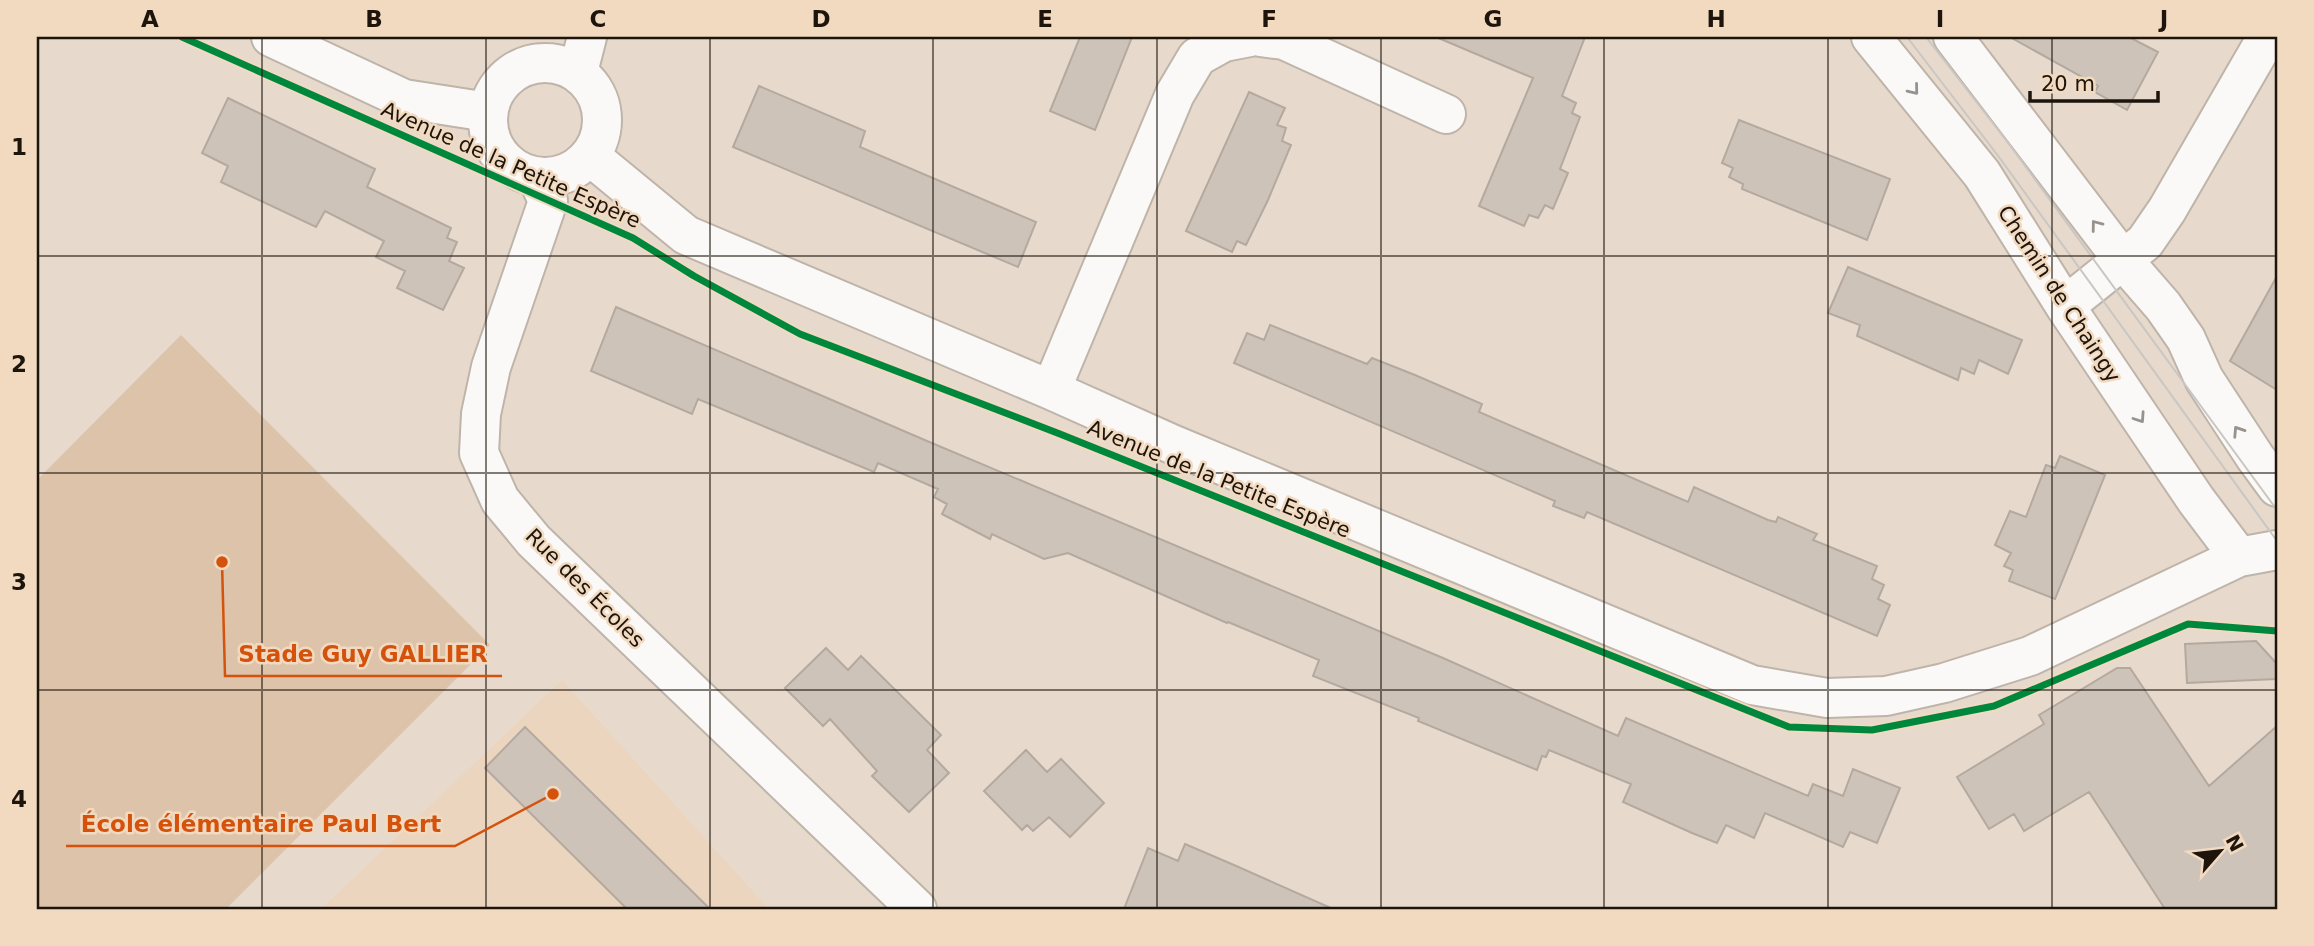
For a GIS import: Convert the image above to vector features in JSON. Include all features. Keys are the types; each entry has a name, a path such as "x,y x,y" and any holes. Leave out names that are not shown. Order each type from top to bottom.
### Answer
{"street":[{"name":"Avenue de la Petite Espère","path":"271,37 404,99 488,112"},
{"path":"1051,390 1181,85 1197,57 1224,42 1250,37"},
{"path":"1260,37 1284,40 1446,114"},
{"name":"Chemin de Chaingy","path":"1871,37 1982,174 2064,306 2238,557"},
{"path":"1953,37 2123,260 2163,306 2186,339 2204,379 2277,487"},
{"path":"2064,306 2145,242 2167,210 2269,37 2277,40"},
{"path":"582,55 591,85 600,102 603,121 600,140 590,156 575,170 557,176 537,177 520,172 505,161 491,138 488,112 494,93 505,78 522,67 541,62 560,65 582,55"},
{"name":"Avenue de la Petite Espère","path":"590,156 686,235 1174,445 1752,685 1827,698 1886,696 2001,666 2052,646 2238,557 2277,550"},
{"name":"Rue des Écoles","path":"537,177 548,201 491,368 481,414 480,453 500,500 534,541 917,909"}],"shaded area":[{"path":"181,335 490,645 226,909 37,909 37,480"},
{"path":"562,680 769,909 321,909"}],"building":[{"path":"1080,37 1132,37 1095,130 1050,111"},
{"path":"1436,37 1585,37 1562,96 1576,103 1572,113 1580,117 1560,169 1568,173 1553,209 1545,205 1538,218 1529,215 1524,226 1479,206 1533,78"},
{"path":"2010,37 2129,37 2158,52 2127,110 2095,92 2098,86"},
{"path":"759,86 865,131 860,147 1036,222 1018,267 733,147"},
{"path":"1249,92 1285,108 1277,125 1286,128 1282,141 1291,145 1246,245 1237,241 1232,252 1186,231"},
{"path":"228,98 375,169 367,187 451,228 447,238 457,242 449,261 464,268 443,310 397,288 405,271 376,257 384,241 325,211 316,227 221,182 228,166 202,153"},
{"path":"1739,120 1890,179 1867,240 1742,189 1743,184 1729,177 1733,168 1722,163"},
{"path":"1848,267 2022,340 2008,374 1979,360 1974,374 1961,368 1958,380 1857,336 1860,325 1828,313"},
{"path":"2277,276 2277,390 2230,361"},
{"path":"616,307 1443,658 1618,736 1626,718 1808,796 1813,784 1843,796 1853,769 1900,788 1877,843 1850,832 1843,847 1765,813 1754,838 1726,825 1717,843 1623,802 1631,784 1549,750 1546,757 1542,756 1537,770 1418,721 1419,718 1313,676 1319,660 1068,553 1044,559 992,534 990,539 942,514 947,504 934,497 938,489 878,463 874,472 698,399 692,414 591,371"},
{"path":"1270,325 1367,364 1372,358 1415,375 1482,404 1479,412 1688,502 1694,487 1768,520 1776,522 1778,517 1817,534 1813,540 1877,566 1872,579 1884,585 1878,599 1890,605 1877,636 1587,512 1584,518 1553,506 1555,501 1234,363 1247,333 1264,340"},
{"path":"2060,456 2105,475 2055,599 2009,581 2013,570 2004,566 2011,553 1995,545 2010,511 2026,517 2046,465 2055,468"},
{"path":"2256,641 2277,664 2277,679 2187,683 2185,644"},
{"path":"826,648 848,670 861,656 941,735 927,750 949,773 909,812 872,776 877,771 830,719 823,726 785,688"},
{"path":"2117,668 2130,668 2209,786 2277,726 2277,909 2165,909 2089,792 2024,831 2014,814 1989,829 1957,777 2044,724 2039,715"},
{"path":"525,727 710,909 627,909 485,768"},
{"path":"1026,750 1047,772 1061,759 1104,803 1070,837 1049,817 1033,831 1027,825 1022,830 984,791"},
{"path":"1185,844 1333,909 1124,909 1148,848 1178,861"}],"tram line":[{"path":"1907,37 1999,157 2277,541"},
{"path":"1926,37 2009,144 2277,510"}],"cycle path":[{"path":"182,37 633,238 694,276 800,334 1060,434 1789,727 1872,730 1994,706 2188,624 2277,631"}],"place":[{"name":"Stade Guy GALLIER","path":"222,562"},
{"name":"École élémentaire Paul Bert","path":"553,794"}]}
